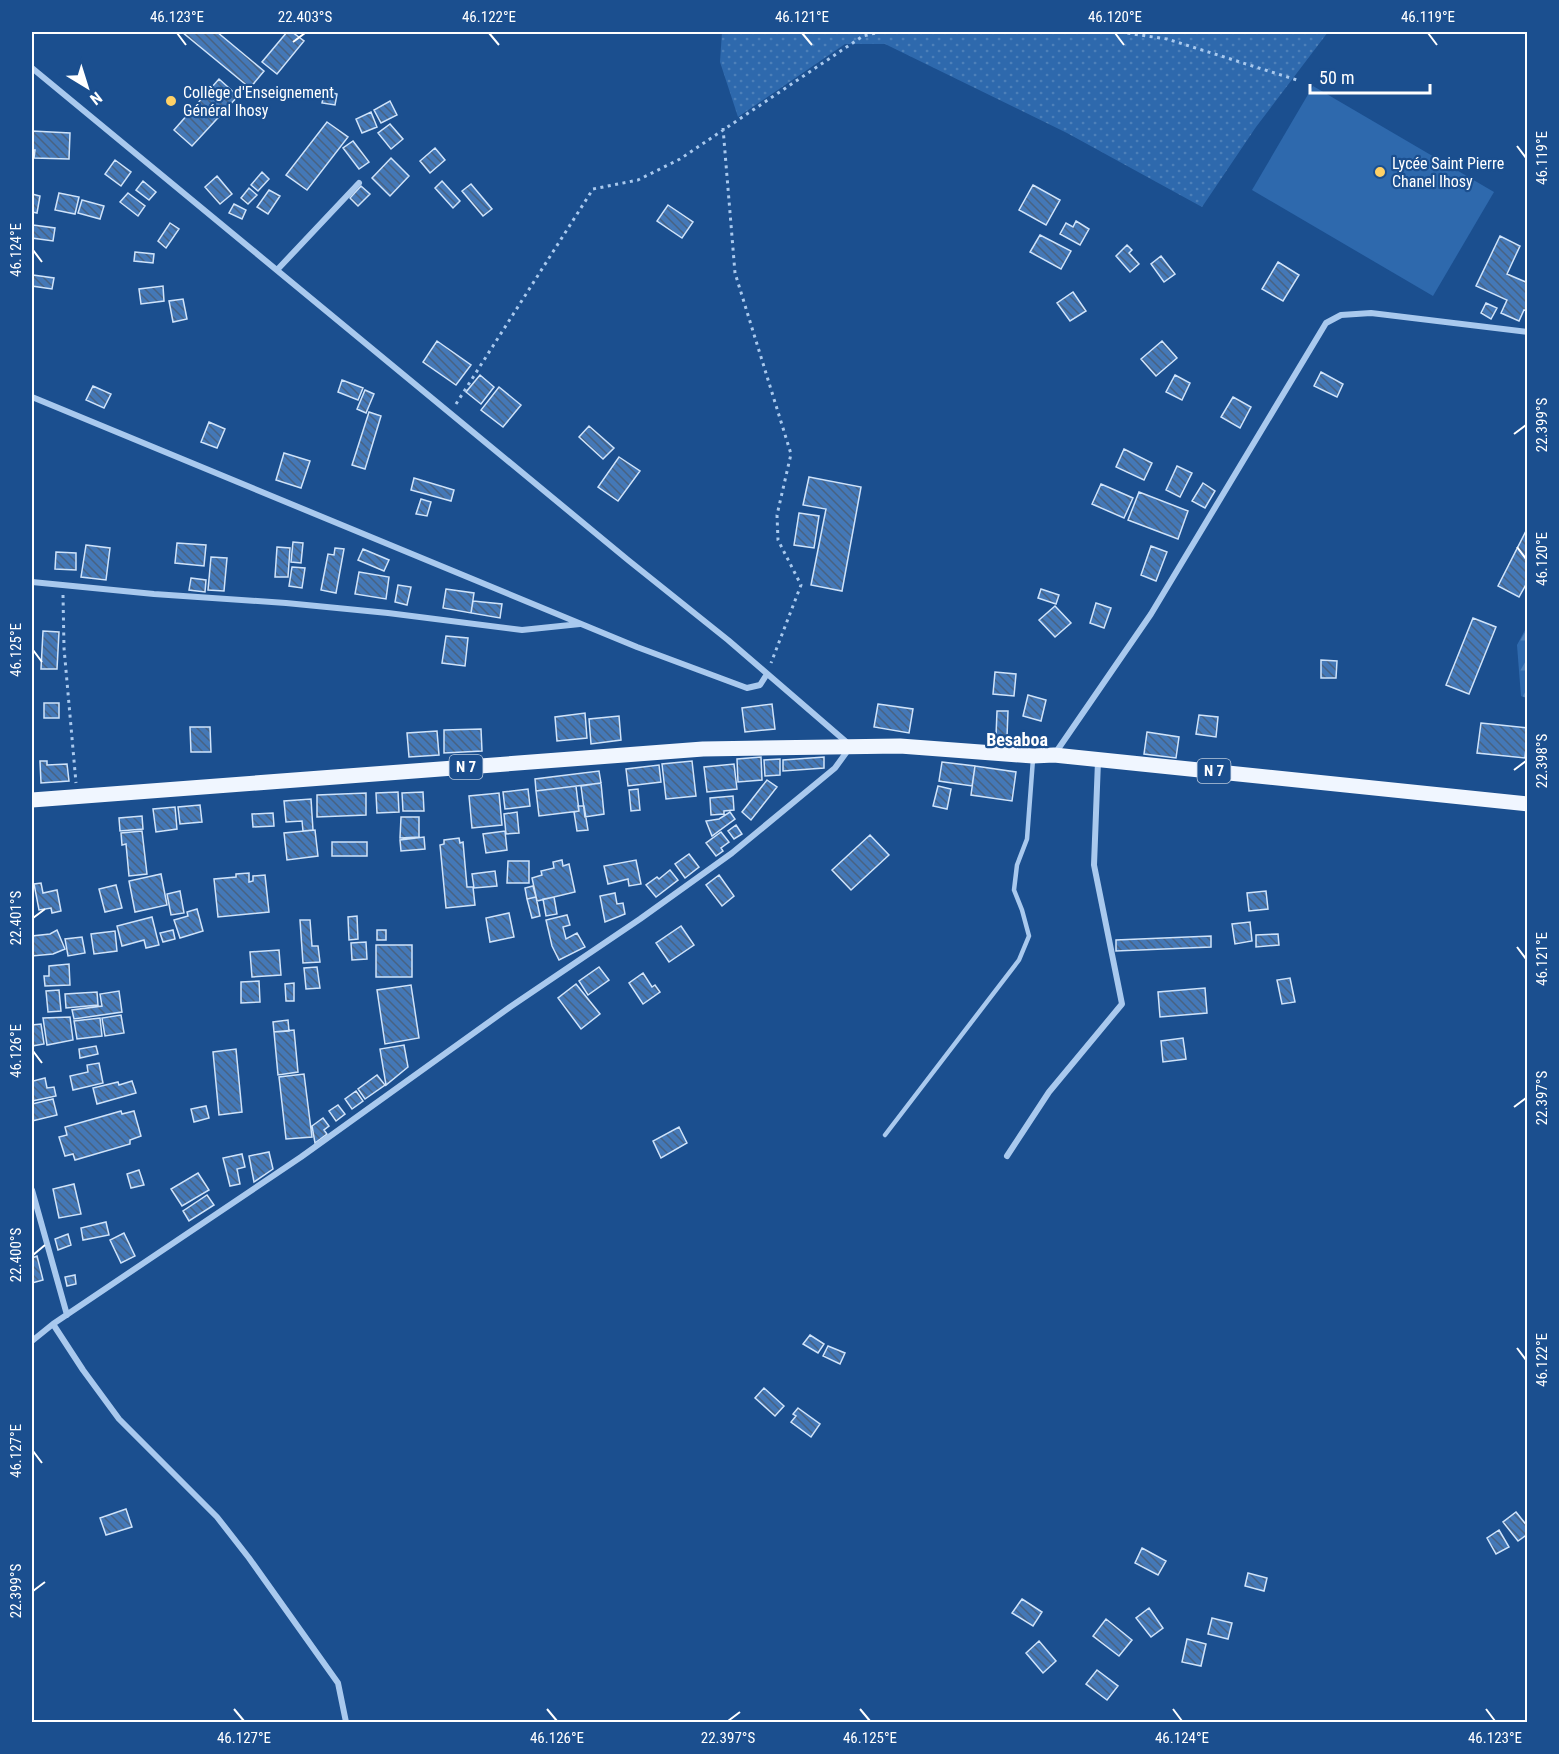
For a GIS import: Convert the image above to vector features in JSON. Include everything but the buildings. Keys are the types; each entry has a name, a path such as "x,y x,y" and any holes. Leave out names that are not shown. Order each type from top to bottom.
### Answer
{"main road":[{"name":"N 7","path":"32,800 703,749 851,746 1033,756 1054,755 1527,804"}],"street":[{"path":"32,68 728,640 851,746 835,768 732,853 510,1007 301,1157 53,1324 32,1341"},
{"path":"277,270 358,183"},
{"path":"1054,755 1151,614 1326,322 1341,315 1371,313 1527,332"},
{"path":"32,397 581,624 747,688 760,685 767,674"},
{"path":"32,582 297,604 522,630 581,624"},
{"path":"1007,1156 1049,1092 1122,1004 1094,865 1098,760"},
{"path":"32,1190 67,1315"},
{"path":"53,1324 119,1419 217,1517 249,1558 338,1683 346,1722"}],"lane":[{"path":"885,1135 1019,960 1029,936 1014,890 1017,866 1027,839 1033,756"}],"path":[{"path":"450,413 593,189 638,180 680,159 863,36 880,32"},
{"path":"1120,32 1167,39 1297,80"},
{"path":"723,129 735,273 791,454 777,515 778,540 801,585 767,674"},
{"path":"63,586 64,648 78,797"}],"green space":[{"path":"722,32 1328,32 1256,127 1202,207 1067,133 885,44 845,44 738,117 720,62"},
{"path":"1313,86 1494,192 1433,296 1252,190"},
{"path":"1525,630 1528,630 1527,698 1521,696 1517,645"}],"place":[{"name":"Collège d'Enseignement Général Ihosy","path":"171,101"},
{"name":"Lycée Saint Pierre Chanel Ihosy","path":"1380,172"}],"district":[{"name":"Besaboa","path":"1017,739"}]}
